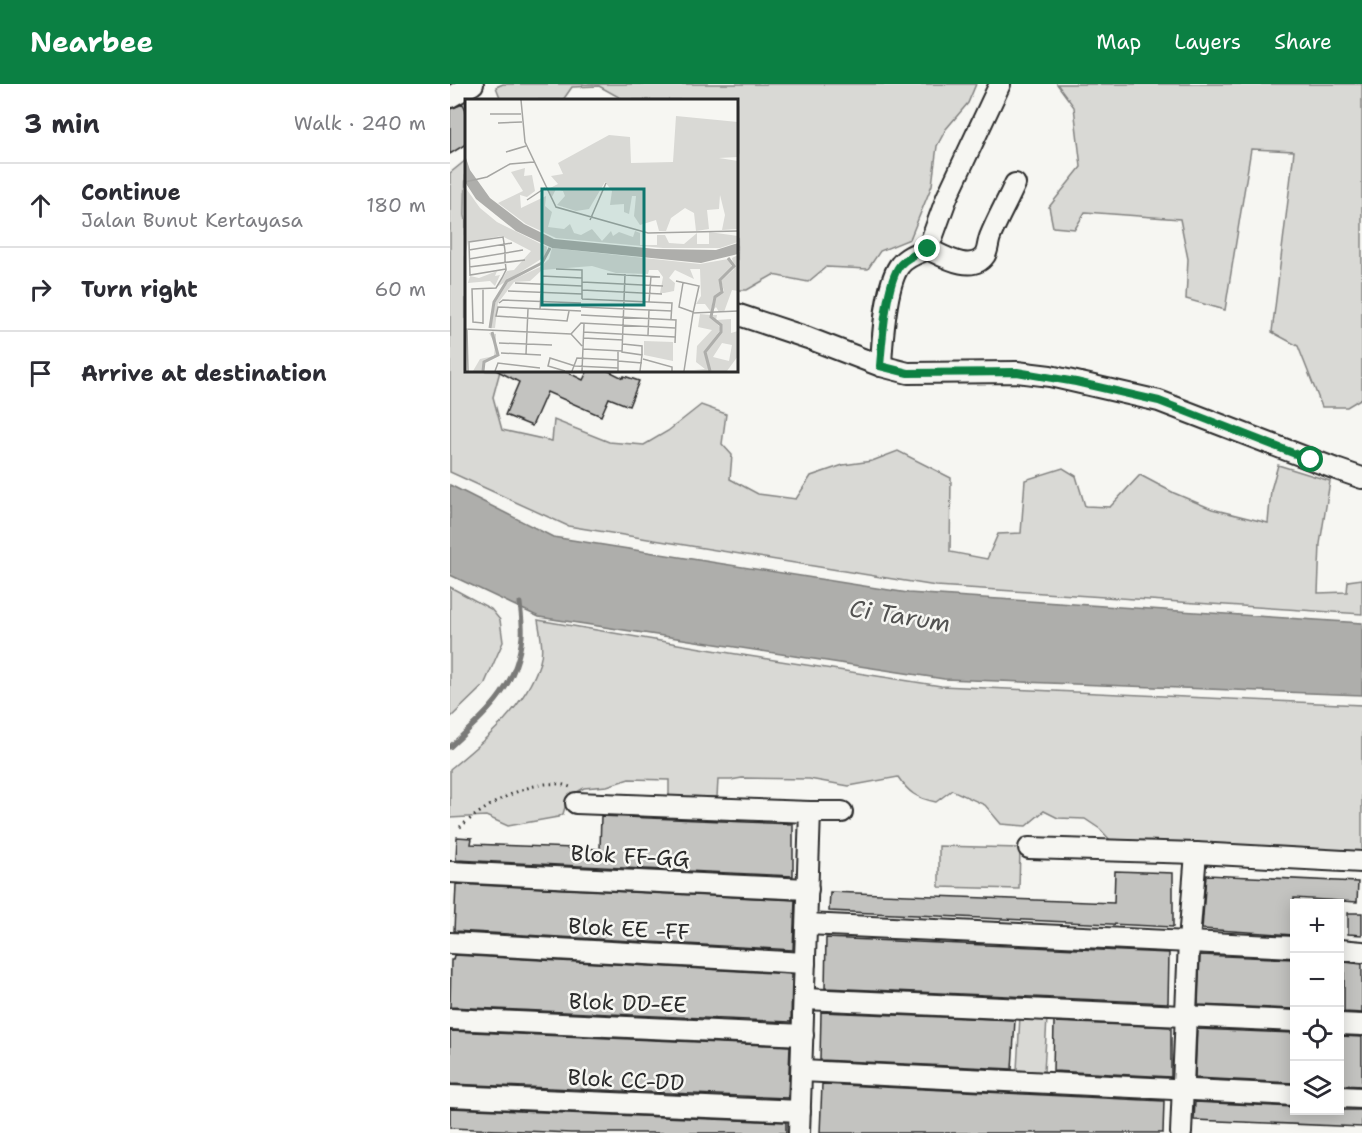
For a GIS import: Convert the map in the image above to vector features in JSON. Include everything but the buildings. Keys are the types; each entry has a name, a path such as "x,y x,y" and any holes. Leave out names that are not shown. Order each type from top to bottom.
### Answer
{"street":[{"path":"450,97 474,84 480,99"},
{"path":"928,249 947,197 1000,84"},
{"path":"880,366 893,276 899,266 908,257 928,249 957,262 980,260 986,254 991,236 1015,184"},
{"path":"738,315 808,338 880,366 908,373 1017,372 1076,382 1159,401 1362,478"},
{"path":"585,804 842,812"},
{"path":"799,1133 810,812"},
{"path":"1029,848 1196,853 1362,862"},
{"path":"1180,1133 1184,1090 1189,941 1196,853"},
{"name":"Blok FF-GG","path":"450,872 808,889"},
{"path":"807,924 1290,947"},
{"name":"Blok EE -FF","path":"450,943 805,963"},
{"path":"1344,950 1362,951"},
{"path":"805,999 1290,1021"},
{"name":"Blok DD-EE","path":"450,1019 803,1035"},
{"path":"1344,1024 1362,1025"},
{"path":"802,1071 1290,1095"},
{"name":"Blok CC-DD","path":"450,1096 800,1111"},
{"path":"1344,1097 1362,1098"}],"path":[{"path":"460,826 501,799 518,791 554,783 575,789 585,804"}],"shaded area":[{"path":"503,84 976,84 968,103 946,129 937,146 932,185 910,239 880,251 868,269 826,267 808,282 773,275 747,290 738,290 738,99 622,99 599,86 572,87 564,99 501,99 496,87"},
{"path":"1057,84 1362,84 1362,398 1347,407 1322,407 1298,346 1272,332 1294,151 1251,149 1225,310 1186,299 1188,259 1180,219 1085,212 1075,229 1053,227 1049,207 1081,167 1074,107"},
{"path":"465,161 465,372 500,372 493,397 502,430 552,441 554,420 609,442 644,445 668,431 701,405 726,414 722,444 732,455 730,479 758,494 796,499 811,476 843,465 872,461 898,451 951,478 950,552 987,559 998,534 1021,533 1025,480 1063,468 1076,476 1085,506 1110,507 1140,475 1212,509 1268,523 1271,490 1278,465 1330,481 1320,544 1318,593 1347,592 1348,581 1362,579 1362,614 936,586 568,526 450,472 450,173"},
{"path":"450,587 491,609 500,620 503,642 484,685 450,718"},
{"path":"538,620 941,686 1362,705 1362,852 1111,841 1100,829 1085,819 1058,818 1044,811 1026,826 1001,824 985,805 952,790 936,802 923,799 910,791 898,777 849,786 809,779 718,780 717,797 669,796 669,780 629,779 607,786 584,788 568,797 563,814 558,817 508,826 486,816 450,818 450,769 502,722 525,694 540,662 542,652"},
{"path":"939,846 1020,848 1019,889 939,887"},
{"path":"1020,1016 1047,1018 1044,1072 1017,1070"}],"water":[{"name":"Ci Tarum","path":"450,485 553,537 908,593 1362,623 1362,695 944,679 539,617 450,575"}],"waterway":[{"path":"450,747 498,699 514,671 522,636 520,603"}],"route":[{"path":"928,249 908,257 893,276 880,366 908,373 1017,372 1050,376 1159,401 1311,460"}]}
